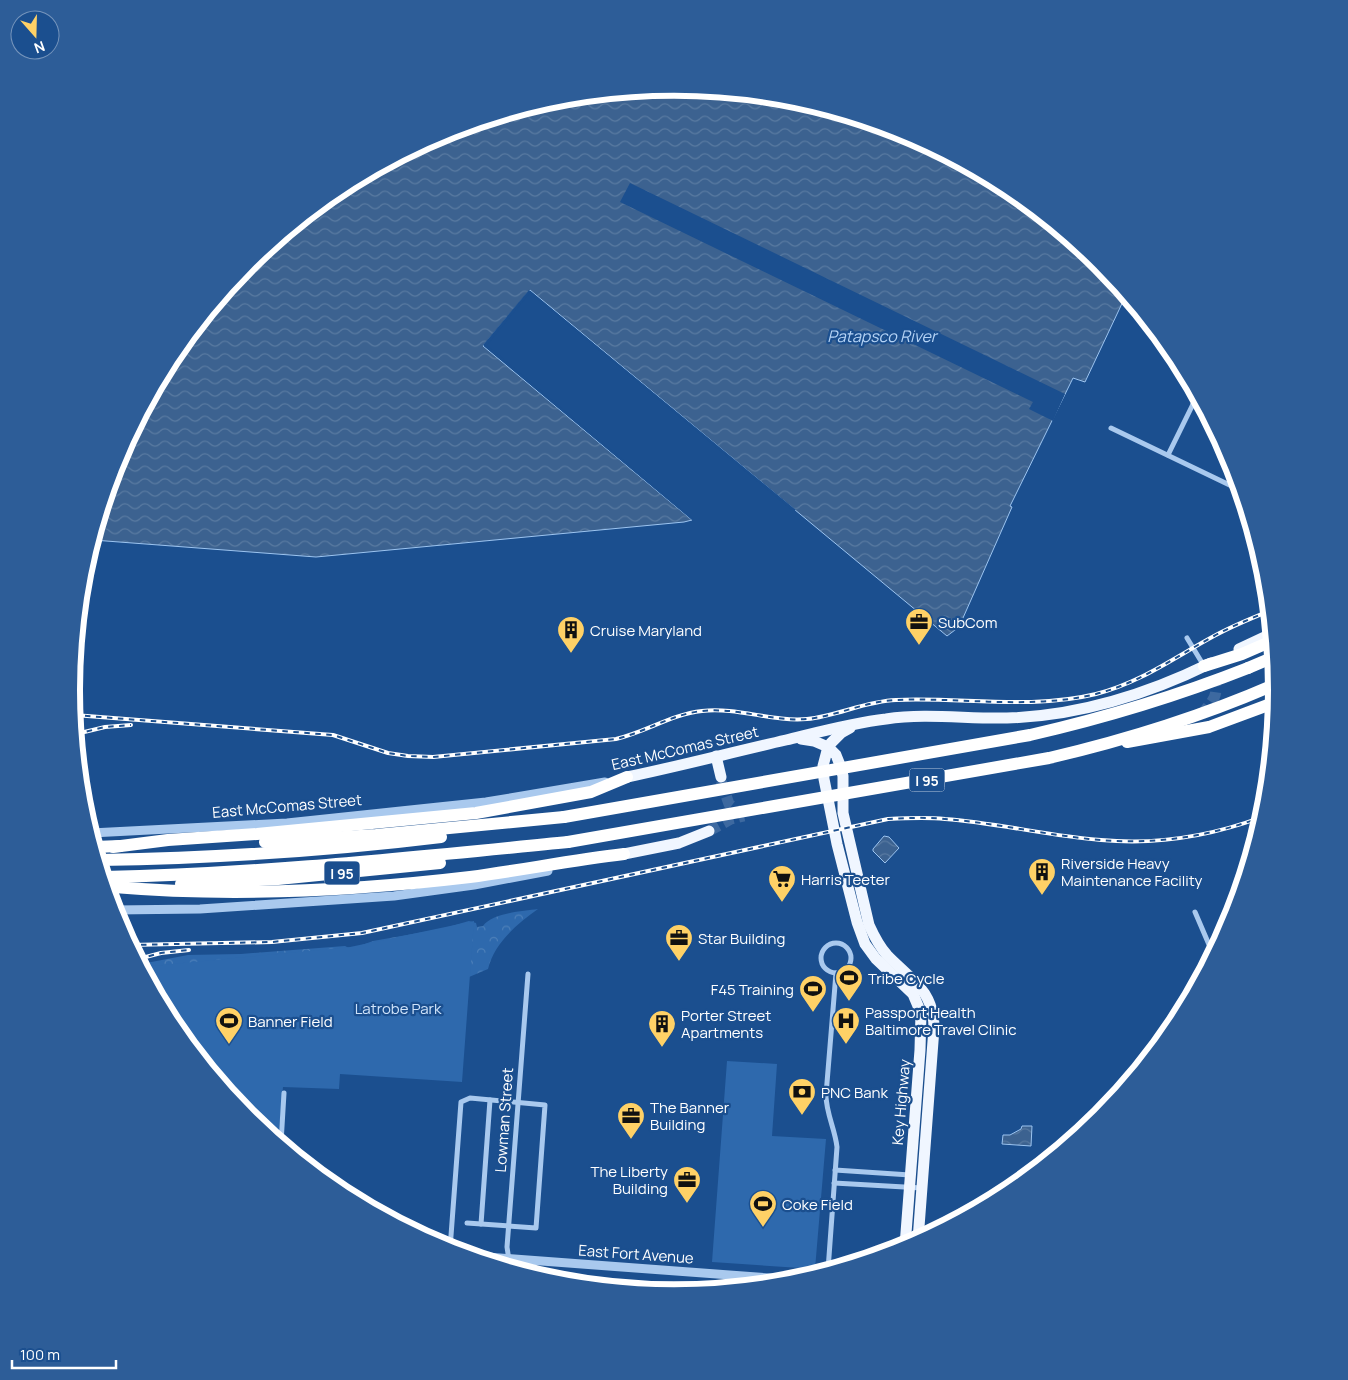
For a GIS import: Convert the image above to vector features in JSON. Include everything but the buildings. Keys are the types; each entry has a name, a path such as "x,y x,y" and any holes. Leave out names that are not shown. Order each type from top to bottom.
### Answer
{"highway":[{"path":"1206,669 1266,644"},
{"name":"I 95","path":"105,860 219,856 350,848 504,829 564,816 1038,734 1152,703 1208,684 1267,660"},
{"name":"I 95","path":"114,888 238,882 372,871 491,857 1049,758 1098,746 1164,726 1228,704 1268,687"},
{"path":"1125,742 1209,727 1268,705"},
{"path":"113,846 476,812 534,804 591,792 627,778"},
{"name":"I 95","path":"101,847 218,844 341,838 564,816"},
{"name":"I 95","path":"111,877 326,866 568,842"},
{"path":"115,888 223,893 360,887 469,877 624,854"}],"main road":[{"name":"East McComas Street","path":"627,778 833,728 908,716 1009,718 1053,714 1093,706 1206,669 1266,636"},
{"path":"789,739 814,741 828,747 840,733 864,723"},
{"name":"Key Highway","path":"828,747 823,766 824,779 837,844 860,930 866,944 876,958 913,994 921,1013 920,1050 906,1237"},
{"name":"Key Highway","path":"828,747 836,756 842,770 843,813 869,925 877,942 887,955 926,994 932,1010 934,1028 919,1231"},
{"path":"716,756 721,777"},
{"path":"624,854 679,843 709,831"}],"street":[{"path":"1168,455 1193,404"},
{"path":"1111,428 1231,486"},
{"path":"1253,642 1265,631"},
{"path":"1187,638 1206,669"},
{"name":"East McComas Street","path":"97,833 178,830 297,822 510,798 627,778"},
{"path":"122,910 200,909 422,893 500,880 624,854"},
{"path":"1195,912 1210,947"},
{"path":"838,943 848,950 851,958 846,969 836,973 824,968 821,956 825,948 838,943"},
{"path":"828,1264 836,1140 826,1108 826,1095 836,973"},
{"name":"Lowman Street","path":"510,1261 507,1248 528,974"},
{"path":"281,1136 284,1093"},
{"path":"451,1240 461,1102 470,1098 545,1105 536,1228 467,1223"},
{"path":"481,1224 490,1100"},
{"path":"835,1170 923,1176"},
{"path":"834,1183 922,1188"},
{"name":"East Fort Avenue","path":"516,1263 544,1261 577,1263 746,1280"}],"green space":[{"path":"538,909 515,927 501,942 488,969 469,977 154,977 147,963 188,955 241,954 345,946 351,949 373,941 441,929 469,921 476,923 477,927 483,926 500,915"},
{"name":"Latrobe Park","path":"474,921 462,1082 340,1074 339,1089 283,1087 279,1134 227,1082 203,1052 180,1020 148,966 350,947"},
{"path":"727,1061 777,1064 772,1136 826,1139 815,1267 809,1269 712,1262"}],"water":[{"name":"Patapsco River","path":"674,96 752,101 828,116 901,141 937,157 1004,196 1066,243 1123,301 1085,382 1073,378 1010,506 1012,507 959,627 947,636 530,290 483,346 692,520 316,557 99,540 125,463 141,427 160,393 180,360 203,328 227,298 254,270 282,243 312,219 344,196 377,176 411,157 447,141 520,116 596,101"},
{"path":"884,836 889,837 899,848 885,863 873,851"},
{"path":"1022,1126 1032,1126 1031,1146 1002,1144 1003,1135 1010,1135 1021,1129"}],"pier":[{"path":"630,183 1065,394 1053,421 1029,409 1033,402 620,202"},
{"path":"529,290 796,510 793,511 530,293 487,345 695,520 692,520 483,345"}],"tunnel":[{"path":"1201,715 1210,704 1216,690 1209,672"},
{"path":"721,781 729,804 743,815"},
{"path":"709,831 731,819 744,816"}],"railway":[{"path":"81,716 333,735 388,753 433,757 616,739 670,719 702,711 729,711 781,718 807,719 874,703 896,700 1021,702 1071,699 1096,694 1128,683 1157,669 1221,632 1263,614"},
{"path":"81,733 105,727 131,725"},
{"path":"137,945 272,942 362,933 888,819 945,819 984,823 1062,836 1121,841 1183,838 1254,820"},
{"path":"144,958 161,953 189,950"}],"place":[{"name":"SubCom","path":"919,646"},
{"name":"Cruise Maryland","path":"571,654"},
{"name":"Riverside Heavy Maintenance Facility","path":"1042,896"},
{"name":"Harris Teeter","path":"782,903"},
{"name":"Star Building","path":"679,962"},
{"name":"Tribe Cycle","path":"849,1002"},
{"name":"F45 Training","path":"813,1013"},
{"name":"Banner Field","path":"229,1045"},
{"name":"Passport Health Baltimore Travel Clinic","path":"846,1045"},
{"name":"Porter Street Apartments","path":"662,1048"},
{"name":"PNC Bank","path":"802,1116"},
{"name":"The Banner Building","path":"631,1140"},
{"name":"The Liberty Building","path":"687,1204"},
{"name":"Coke Field","path":"763,1228"}]}
